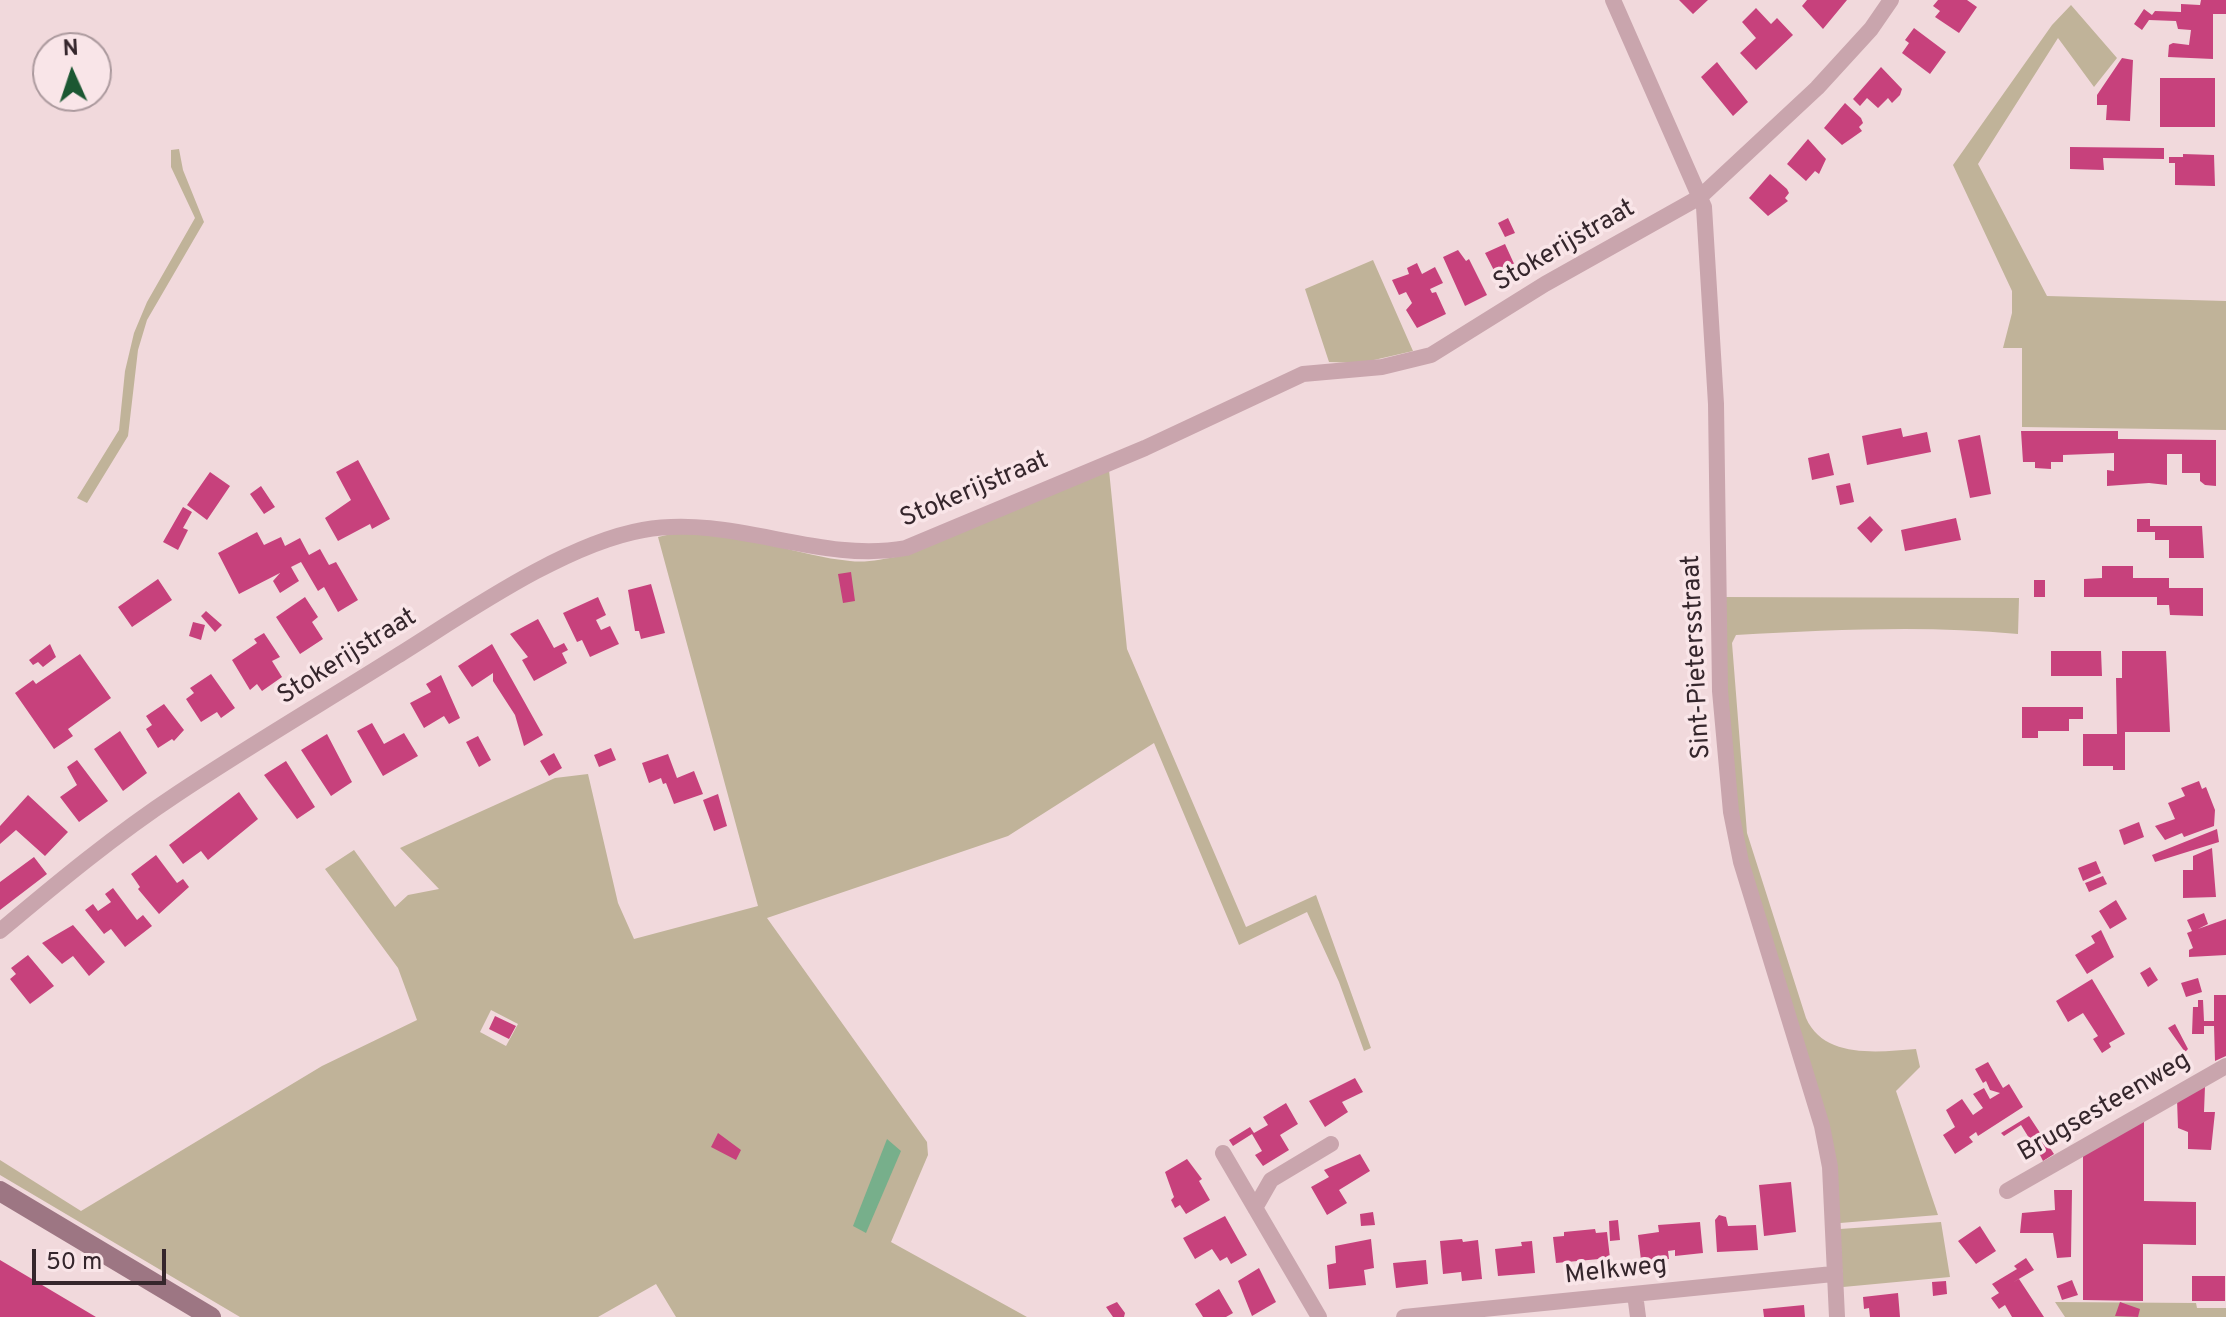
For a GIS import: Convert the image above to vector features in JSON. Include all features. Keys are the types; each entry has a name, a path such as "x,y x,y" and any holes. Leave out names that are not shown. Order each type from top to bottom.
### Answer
{"street":[{"name":"Sint-Pietersstraat","path":"1613,0 1704,207 1714,360 1720,691 1731,812 1741,862 1822,1126 1830,1167 1837,1317"},
{"name":"Stokerijstraat","path":"0,931 79,864 176,795 444,627 546,567 613,538 678,526 731,530 845,552 874,554 906,548 1145,448 1303,374 1382,367 1431,355 1545,284 1700,197 1817,88 1871,29 1891,0"},
{"name":"Brugsesteenweg","path":"2007,1191 2226,1066"},
{"path":"1255,1208 1271,1180 1331,1144"},
{"path":"1223,1153 1319,1317"},
{"path":"0,1191 211,1317"},
{"name":"Melkweg","path":"1404,1317 1833,1274"},
{"path":"1635,1294 1638,1317"}],"shaded area":[{"path":"2071,5 2117,58 2094,87 2058,38 1978,164 2047,296 2226,301 2226,430 2022,427 2022,348 2003,348 2012,313 2012,291 1953,165 2052,25"},
{"path":"179,149 183,170 204,222 147,320 138,350 128,436 87,503 77,498 119,430 125,371 134,333 147,302 195,218 171,167 171,150"},
{"path":"1373,260 1413,351 1361,363 1329,362 1305,289"},
{"path":"1109,470 1127,649 1246,927 1316,895 1371,1048 1364,1051 1339,982 1307,912 1239,945 1154,743 1008,836 767,918 927,1142 928,1155 891,1242 1027,1317 676,1317 656,1284 598,1317 240,1317 0,1175 0,1160 81,1211 322,1066 417,1020 398,968 325,869 354,850 395,907 408,895 439,889 400,848 555,778 588,774 618,903 634,939 758,906 658,537 682,533 730,536 850,561 900,556","holes":["491,1010 518,1024 506,1046 480,1032"]},
{"path":"1722,597 2019,598 2018,634 1913,629 1842,630 1736,635 1732,643 1747,833 1806,1018 1825,1041 1839,1047 1869,1051 1916,1049 1920,1067 1896,1091 1938,1215 1840,1223 1748,873 1732,792"},
{"path":"887,1139 901,1151 866,1233 853,1226"},
{"path":"1941,1222 1950,1277 1843,1287 1840,1229"},
{"path":"2055,1302 2196,1303 2197,1308 2226,1308 2226,1317 2065,1317"}],"building":[{"path":"1679,0 1708,0 1693,14"},
{"path":"1807,0 1847,0 1823,29 1802,6"},
{"path":"1938,0 1967,0 1977,7 1959,33 1935,17 1940,11 1933,6"},
{"path":"2201,0 2226,0 2226,14 2213,14 2213,59 2168,57 2169,45 2189,45 2191,30 2178,29 2176,21 2149,20 2142,30 2134,24 2144,9 2152,15 2155,11 2181,12 2181,4 2200,5"},
{"path":"1756,8 1771,24 1777,18 1793,35 1756,70 1740,53 1756,38 1742,22"},
{"path":"1914,28 1946,52 1930,74 1902,53 1909,43 1905,40"},
{"path":"2122,58 2133,60 2130,121 2106,120 2107,105 2097,105 2097,95"},
{"path":"1717,62 1748,102 1733,116 1701,77"},
{"path":"1881,67 1902,89 1900,95 1892,103 1888,98 1878,108 1867,98 1860,106 1853,99"},
{"path":"2160,78 2215,78 2215,127 2160,127"},
{"path":"1845,103 1863,123 1859,127 1862,131 1842,145 1824,128"},
{"path":"1808,139 1826,159 1819,174 1815,171 1806,181 1787,164"},
{"path":"2070,147 2164,148 2164,159 2103,158 2104,170 2070,169"},
{"path":"2183,154 2214,155 2215,186 2175,185 2175,163 2169,163 2169,157 2183,157"},
{"path":"1770,174 1789,193 1785,198 1788,201 1768,216 1749,198"},
{"path":"1508,218 1515,233 1505,237 1498,223"},
{"path":"1505,244 1521,279 1503,288 1485,253"},
{"path":"1458,250 1466,261 1469,259 1487,295 1465,306 1443,257"},
{"path":"1417,263 1422,274 1435,267 1443,283 1430,289 1432,293 1436,292 1446,314 1417,328 1406,310 1412,303 1406,292 1399,295 1392,280 1409,274 1407,268"},
{"path":"1901,428 1903,437 1927,432 1931,452 1867,465 1862,436"},
{"path":"2021,431 2118,431 2118,439 2216,440 2216,486 2200,481 2200,473 2182,473 2182,454 2167,454 2167,485 2107,486 2107,470 2114,471 2114,453 2063,455 2063,462 2051,462 2051,469 2035,468 2035,462 2023,462"},
{"path":"1980,435 1991,494 1970,498 1958,440"},
{"path":"1829,453 1834,475 1812,480 1808,458"},
{"path":"358,460 390,519 372,529 370,524 338,541 325,518 351,500 336,472"},
{"path":"210,472 230,486 207,520 187,505"},
{"path":"1850,483 1854,502 1840,505 1836,486"},
{"path":"261,486 275,507 264,514 250,494"},
{"path":"183,507 192,512 183,528 188,530 178,550 163,542"},
{"path":"1870,516 1883,530 1871,543 1857,528"},
{"path":"1956,518 1961,540 1905,551 1901,530"},
{"path":"2137,519 2150,519 2150,526 2202,526 2204,558 2169,558 2169,540 2155,540 2155,532 2137,532"},
{"path":"257,532 264,545 281,537 285,546 300,538 309,555 320,549 329,565 336,562 358,600 338,612 324,587 318,591 301,562 291,567 299,581 280,593 273,581 280,573 239,594 218,553"},
{"path":"2102,566 2133,566 2133,578 2169,578 2169,588 2203,588 2203,616 2170,615 2169,605 2157,605 2157,597 2084,597 2084,579 2102,578"},
{"path":"851,572 855,601 843,603 838,574"},
{"path":"158,579 172,600 132,627 118,607"},
{"path":"2034,580 2045,580 2045,597 2034,597"},
{"path":"651,584 665,633 641,639 639,631 635,631 628,590"},
{"path":"305,597 318,617 312,622 323,639 300,654 276,617"},
{"path":"598,597 606,615 596,620 601,630 610,626 619,644 590,657 582,640 577,642 563,613"},
{"path":"206,611 222,625 215,632 201,616"},
{"path":"538,619 554,648 564,643 568,650 562,653 567,663 534,681 522,660 528,657 510,634"},
{"path":"193,622 205,625 201,640 189,636"},
{"path":"264,633 280,657 272,661 282,677 262,691 257,684 250,690 232,660 257,643 254,639"},
{"path":"50,644 56,657 43,667 38,662 33,665 29,660"},
{"path":"492,644 543,735 524,746 515,715 493,681 493,673 472,687 458,666"},
{"path":"2051,651 2101,651 2102,676 2051,676"},
{"path":"2122,651 2166,651 2170,732 2125,732 2125,770 2113,770 2113,766 2083,766 2083,734 2117,734 2116,678 2122,678"},
{"path":"80,654 111,698 68,729 73,736 54,749 15,693 33,680 36,684"},
{"path":"211,674 235,708 221,718 217,712 201,722 186,699 194,693 190,688"},
{"path":"441,675 460,718 449,724 444,716 424,728 410,703 431,692 426,684"},
{"path":"164,704 184,730 174,741 172,739 158,748 146,729 152,725 146,716"},
{"path":"2022,707 2083,707 2083,719 2069,719 2069,731 2038,731 2038,738 2022,738"},
{"path":"372,723 384,744 404,733 418,756 383,776 357,731"},
{"path":"120,731 147,773 123,791 94,749"},
{"path":"327,734 352,782 331,796 301,750"},
{"path":"478,736 491,760 479,767 466,742"},
{"path":"611,748 616,760 599,767 594,755"},
{"path":"554,753 562,768 549,776 540,761"},
{"path":"668,754 677,778 694,771 703,794 674,804 661,778 649,783 642,763"},
{"path":"77,760 108,801 79,822 60,797 77,785 67,767"},
{"path":"286,761 315,807 297,819 264,775"},
{"path":"2199,781 2202,789 2206,787 2215,810 2214,826 2165,840 2155,826 2175,819 2168,803 2185,796 2181,788"},
{"path":"239,792 258,819 208,860 201,851 183,864 169,845"},
{"path":"718,794 727,826 714,831 703,800"},
{"path":"28,795 68,832 45,856 16,830 0,844 0,826"},
{"path":"2139,822 2144,837 2124,845 2119,830"},
{"path":"2217,829 2219,842 2155,862 2152,855"},
{"path":"2212,848 2216,897 2183,898 2183,870 2193,870 2193,856"},
{"path":"156,855 177,883 183,879 189,887 159,914 138,889 140,887 131,874"},
{"path":"34,857 47,874 0,910 0,882"},
{"path":"2096,861 2101,873 2083,881 2078,868"},
{"path":"2103,876 2107,884 2089,892 2085,883"},
{"path":"113,888 137,920 143,915 152,926 125,947 111,929 104,934 85,910 93,904 98,911 111,902 105,894"},
{"path":"2116,900 2127,919 2110,929 2099,911"},
{"path":"2204,913 2208,924 2198,929 2226,919 2226,955 2189,957 2189,950 2193,948 2187,933 2192,931 2187,920"},
{"path":"73,925 105,962 89,976 73,956 62,964 42,943"},
{"path":"2101,930 2114,957 2087,974 2075,955 2095,943 2091,936"},
{"path":"28,955 54,986 30,1004 10,979 16,974 11,968"},
{"path":"2150,967 2158,980 2148,987 2140,973"},
{"path":"2198,978 2202,992 2186,997 2181,983"},
{"path":"2092,979 2125,1034 2109,1043 2111,1047 2102,1053 2093,1039 2098,1036 2083,1013 2068,1022 2056,1001"},
{"path":"2214,995 2226,995 2226,1056 2215,1061 2214,1026 2204,1026 2204,1034 2192,1034 2193,1007 2198,1007 2198,1000 2203,1000 2204,1021 2214,1021"},
{"path":"495,1016 516,1026 509,1039 489,1029"},
{"path":"2175,1024 2188,1049 2185,1052 2168,1028"},
{"path":"1988,1062 2003,1088 2009,1084 2023,1107 1978,1136 1976,1132 1969,1137 1973,1142 1955,1154 1943,1135 1955,1127 1946,1110 1962,1099 1973,1115 1983,1108 1973,1094 1984,1088 1990,1099 2000,1093 1990,1090 1975,1069"},
{"path":"1355,1078 1363,1092 1342,1102 1348,1112 1325,1127 1309,1101"},
{"path":"2205,1086 2204,1112 2215,1112 2211,1150 2188,1149 2188,1132 2178,1128 2177,1099"},
{"path":"1286,1103 1298,1124 1280,1135 1289,1150 1263,1166 1255,1155 1262,1151 1252,1134 1233,1146 1229,1140 1250,1127 1254,1133 1268,1125 1263,1117"},
{"path":"2029,1116 2054,1154 2043,1161 2039,1153 2034,1157 2024,1142 2029,1138 2021,1125 2004,1136 2001,1133"},
{"path":"2144,1118 2144,1201 2196,1202 2196,1245 2143,1244 2143,1301 2083,1300 2083,1154"},
{"path":"718,1133 741,1150 736,1160 711,1147"},
{"path":"1360,1154 1370,1171 1339,1190 1347,1203 1327,1215 1311,1187 1329,1177 1324,1170"},
{"path":"1187,1159 1202,1179 1199,1181 1210,1200 1186,1214 1180,1205 1175,1208 1171,1200 1174,1197 1165,1172"},
{"path":"1791,1182 1796,1232 1764,1236 1759,1185"},
{"path":"2054,1190 2072,1190 2071,1257 2057,1258 2053,1233 2020,1233 2022,1213 2055,1210"},
{"path":"1373,1212 1375,1225 1361,1226 1360,1214"},
{"path":"1719,1215 1726,1217 1728,1226 1756,1225 1758,1250 1717,1252 1715,1220"},
{"path":"1225,1216 1247,1255 1231,1264 1227,1257 1220,1261 1212,1249 1195,1259 1183,1238"},
{"path":"1618,1220 1620,1240 1610,1241 1609,1221"},
{"path":"1700,1222 1703,1253 1675,1256 1675,1250 1668,1251 1669,1259 1641,1260 1638,1235 1659,1232 1658,1225"},
{"path":"1980,1226 1996,1251 1976,1264 1958,1241"},
{"path":"1595,1229 1596,1233 1607,1232 1610,1258 1556,1263 1553,1237 1564,1236 1564,1232"},
{"path":"1371,1239 1374,1268 1364,1270 1366,1285 1329,1289 1327,1265 1336,1263 1335,1246"},
{"path":"1462,1239 1463,1242 1478,1240 1482,1279 1462,1281 1461,1272 1443,1274 1440,1241"},
{"path":"1532,1241 1535,1273 1498,1276 1495,1249 1522,1246 1521,1242"},
{"path":"2026,1258 2034,1270 2012,1283 2019,1279 2044,1317 2012,1317 2005,1305 1999,1309 1991,1298 1999,1293 1992,1284 2017,1269 2014,1266"},
{"path":"0,1260 96,1317 0,1317"},
{"path":"1426,1260 1428,1284 1396,1288 1393,1263"},
{"path":"1259,1268 1276,1302 1252,1316 1238,1281"},
{"path":"2192,1276 2225,1276 2225,1301 2192,1301"},
{"path":"2072,1280 2078,1295 2062,1300 2057,1286"},
{"path":"1946,1281 1947,1294 1933,1296 1932,1282"},
{"path":"1219,1289 1233,1313 1226,1317 1203,1317 1195,1304"},
{"path":"1898,1293 1900,1317 1870,1317 1869,1308 1864,1309 1863,1297"},
{"path":"1117,1302 1125,1313 1124,1317 1113,1317 1106,1307"},
{"path":"2120,1302 2140,1309 2138,1317 2115,1316"},
{"path":"1804,1305 1805,1317 1764,1317 1763,1309"}]}
